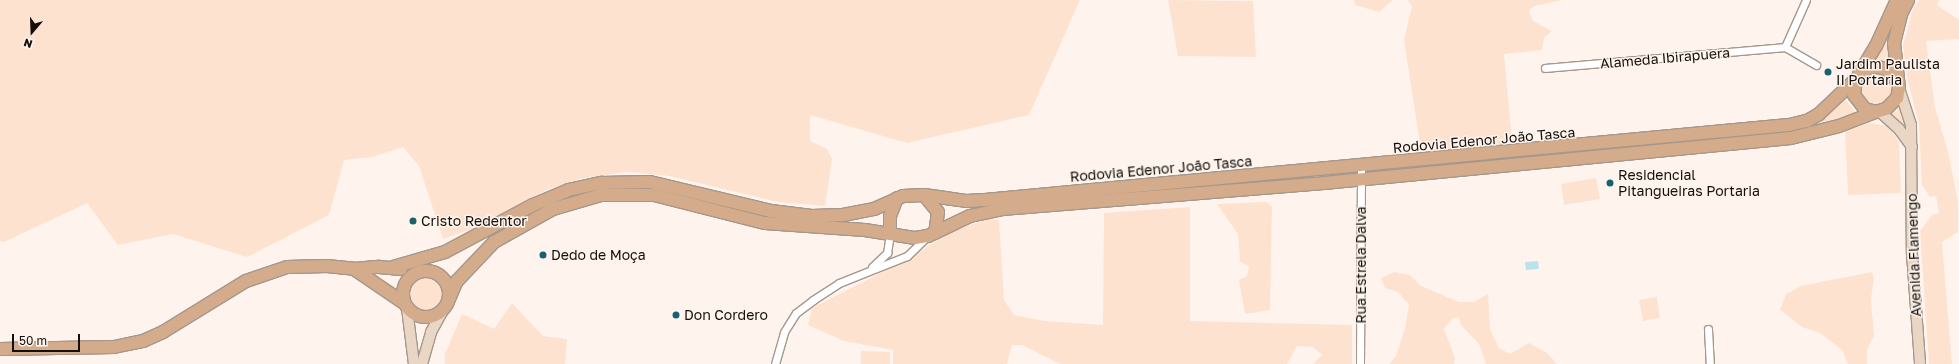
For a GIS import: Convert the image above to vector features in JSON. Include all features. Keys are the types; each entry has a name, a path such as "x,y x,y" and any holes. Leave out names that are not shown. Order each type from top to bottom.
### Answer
{"main road":[{"name":"Rodovia Edenor João Tasca","path":"445,307 457,281 494,242 553,209 601,195 654,195 765,223 890,233 916,238 932,235 970,216 1002,209 1361,172 1788,125 1807,121 1819,114 1857,77 1876,46 1897,0"},
{"path":"1898,86 1892,74 1878,67 1868,68 1857,77 1854,90 1857,101 1865,109 1877,111 1894,103 1898,86 1894,43 1901,14 1908,0"},
{"name":"Rodovia Edenor João Tasca","path":"0,349 114,347 143,341 188,317 225,292 267,272 287,267 327,266 354,269 393,267 419,268 471,238 568,190 602,182 650,182 764,209 812,216 862,212 897,198 924,195 966,202 1791,138 1839,126 1877,111"},
{"path":"924,195 938,212 932,235"},
{"path":"890,233 890,216 897,198"},
{"path":"471,238 484,252"},
{"path":"419,268 437,274 446,283 449,290 445,307 425,317 412,313 402,296 405,283 419,268"},
{"path":"354,269 406,305"}],"street":[{"path":"1806,0 1785,47 1816,65"},
{"name":"Alameda Ibirapuera","path":"1545,68 1785,47"},
{"name":"Avenida Flamengo","path":"1898,86 1910,120 1912,147 1912,254 1920,364"},
{"path":"1877,111 1900,129 1912,147"},
{"name":"Rua Estrela Dalva","path":"1360,364 1361,172"},
{"path":"869,270 887,253 890,233"},
{"path":"775,364 784,332 796,314 839,284 869,270 892,264 907,256 932,235"},
{"path":"406,305 414,364"},
{"path":"422,364 430,332 445,307"},
{"path":"1708,328 1710,364"}],"shaded area":[{"path":"0,0 1080,0 1029,115 907,143 810,115 810,141 827,149 832,159 825,206 778,202 669,176 627,172 579,179 546,190 483,225 443,239 419,166 403,147 372,157 344,160 329,215 247,257 173,234 118,245 87,203 4,242 0,241"},
{"path":"1168,0 1253,1 1256,57 1178,56"},
{"path":"1354,0 1393,0 1379,12 1355,5"},
{"path":"1407,0 1562,0 1534,6 1529,11 1533,21 1552,31 1544,38 1542,50 1504,54 1512,140 1503,145 1434,151 1420,144 1404,40 1412,6"},
{"path":"1902,0 1889,40 1889,62 1875,59"},
{"path":"1919,0 1939,0 1937,5 1959,20 1959,39 1926,41 1935,107 1948,152 1958,202 1958,232 1942,242 1952,364 1929,364 1920,231 1932,215 1939,213 1936,196 1930,197 1922,185 1919,124 1907,78 1903,45 1913,9"},
{"path":"1873,72 1879,72 1888,77 1892,83 1892,95 1888,101 1879,106 1873,106 1864,101 1859,92 1859,86 1864,77"},
{"path":"1845,99 1856,113 1811,129 1703,141 1702,138 1810,126 1826,118"},
{"path":"1901,104 1905,125 1889,114 1896,112"},
{"path":"1870,123 1888,126 1899,142 1901,193 1848,195 1845,131"},
{"path":"1596,178 1600,199 1564,205 1561,184"},
{"path":"1267,202 1272,207 1270,310 1245,314 1239,280 1247,276 1249,266 1240,262 1238,234 1217,204"},
{"path":"1190,207 1190,321 1352,325 1352,364 1313,364 1322,355 1313,347 1297,346 1287,364 1060,364 1022,345 1012,345 1007,364 893,364 893,350 844,341 808,325 812,308 910,258 950,232 987,219 999,220 1004,300 1014,315 1045,321 1103,325 1104,213"},
{"path":"1394,272 1410,275 1421,286 1459,302 1474,302 1488,294 1490,329 1499,348 1510,354 1529,343 1547,353 1557,364 1486,364 1479,344 1461,325 1459,317 1453,318 1444,329 1455,358 1454,364 1389,364 1396,356 1405,328 1409,305 1398,292 1385,288 1381,278"},
{"path":"1872,272 1874,278 1871,299 1874,336 1867,350 1867,364 1848,364 1842,350 1820,333 1802,327 1780,310 1786,294 1801,286"},
{"path":"430,276 439,281 443,287 443,301 439,307 430,312 422,312 413,307 409,301 408,290 413,281 419,277"},
{"path":"1657,297 1660,318 1643,321 1639,300"},
{"path":"512,303 543,336 567,339 565,364 445,364 445,354 462,314 494,329"},
{"path":"861,351 890,352 890,364 861,364"}],"water":[{"path":"1538,261 1539,269 1526,270 1525,262"}],"place":[{"name":"Jardim Paulista II Portaria","path":"1828,72"},
{"name":"Residencial Pitangueiras Portaria","path":"1610,183"},
{"name":"Cristo Redentor","path":"413,221"},
{"name":"Dedo de Moça","path":"543,255"},
{"name":"Don Cordero","path":"676,315"}]}
